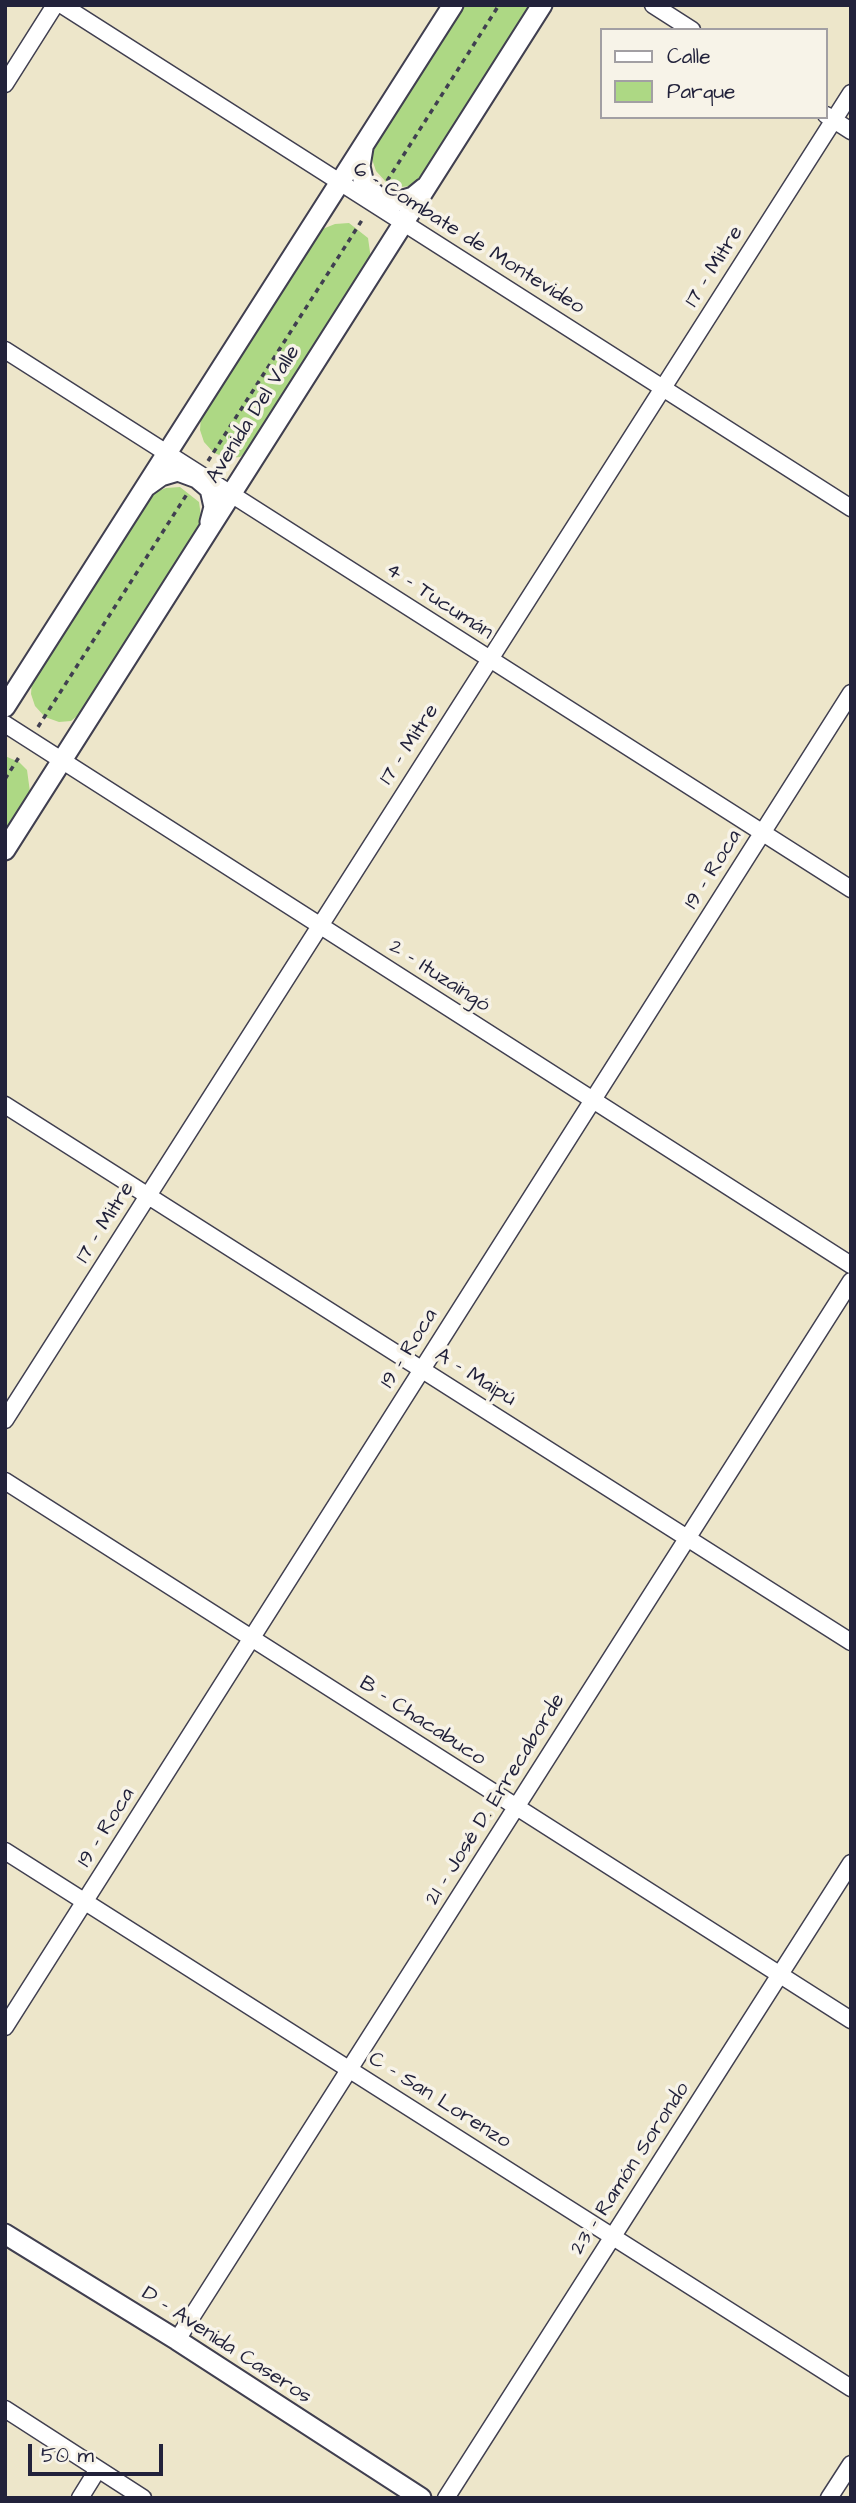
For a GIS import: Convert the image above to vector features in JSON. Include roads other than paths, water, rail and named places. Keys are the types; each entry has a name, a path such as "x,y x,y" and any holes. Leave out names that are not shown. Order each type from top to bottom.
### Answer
{"street":[{"path":"5,84 55,5"},
{"name":"6 - Combate de Montevideo","path":"62,5 340,182 375,200 404,223 851,508"},
{"path":"5,707 453,5"},
{"name":"Avenida Del Valle","path":"5,849 542,5"},
{"path":"653,5 689,28"},
{"name":"17 - Mitre","path":"5,1420 663,388 830,117 851,93"},
{"path":"830,117 851,131"},
{"path":"364,144 360,166 364,184 375,200 396,202 413,197 427,186"},
{"name":"4 - Tucumán","path":"5,350 851,889"},
{"path":"145,487 161,476 178,471 199,476 210,489 214,508 208,530"},
{"name":"19 - Roca","path":"5,2027 851,694"},
{"name":"2 - Ituzaingó","path":"5,724 851,1265"},
{"name":"A - Maipú","path":"5,1105 851,1642"},
{"name":"21 - José D. Errecaborde","path":"177,2340 851,1281"},
{"name":"B - Chacabuco","path":"5,1481 851,2020"},
{"name":"C - San Lorenzo","path":"5,1851 851,2388"},
{"name":"23 - Ramón Sorondo","path":"446,2498 851,1864"},
{"name":"D - Avenida Caseros","path":"5,2234 177,2340 421,2498"},
{"path":"5,2409 143,2498"},
{"path":"829,2498 851,2464"},
{"path":"80,2498 98,2469"}]}
